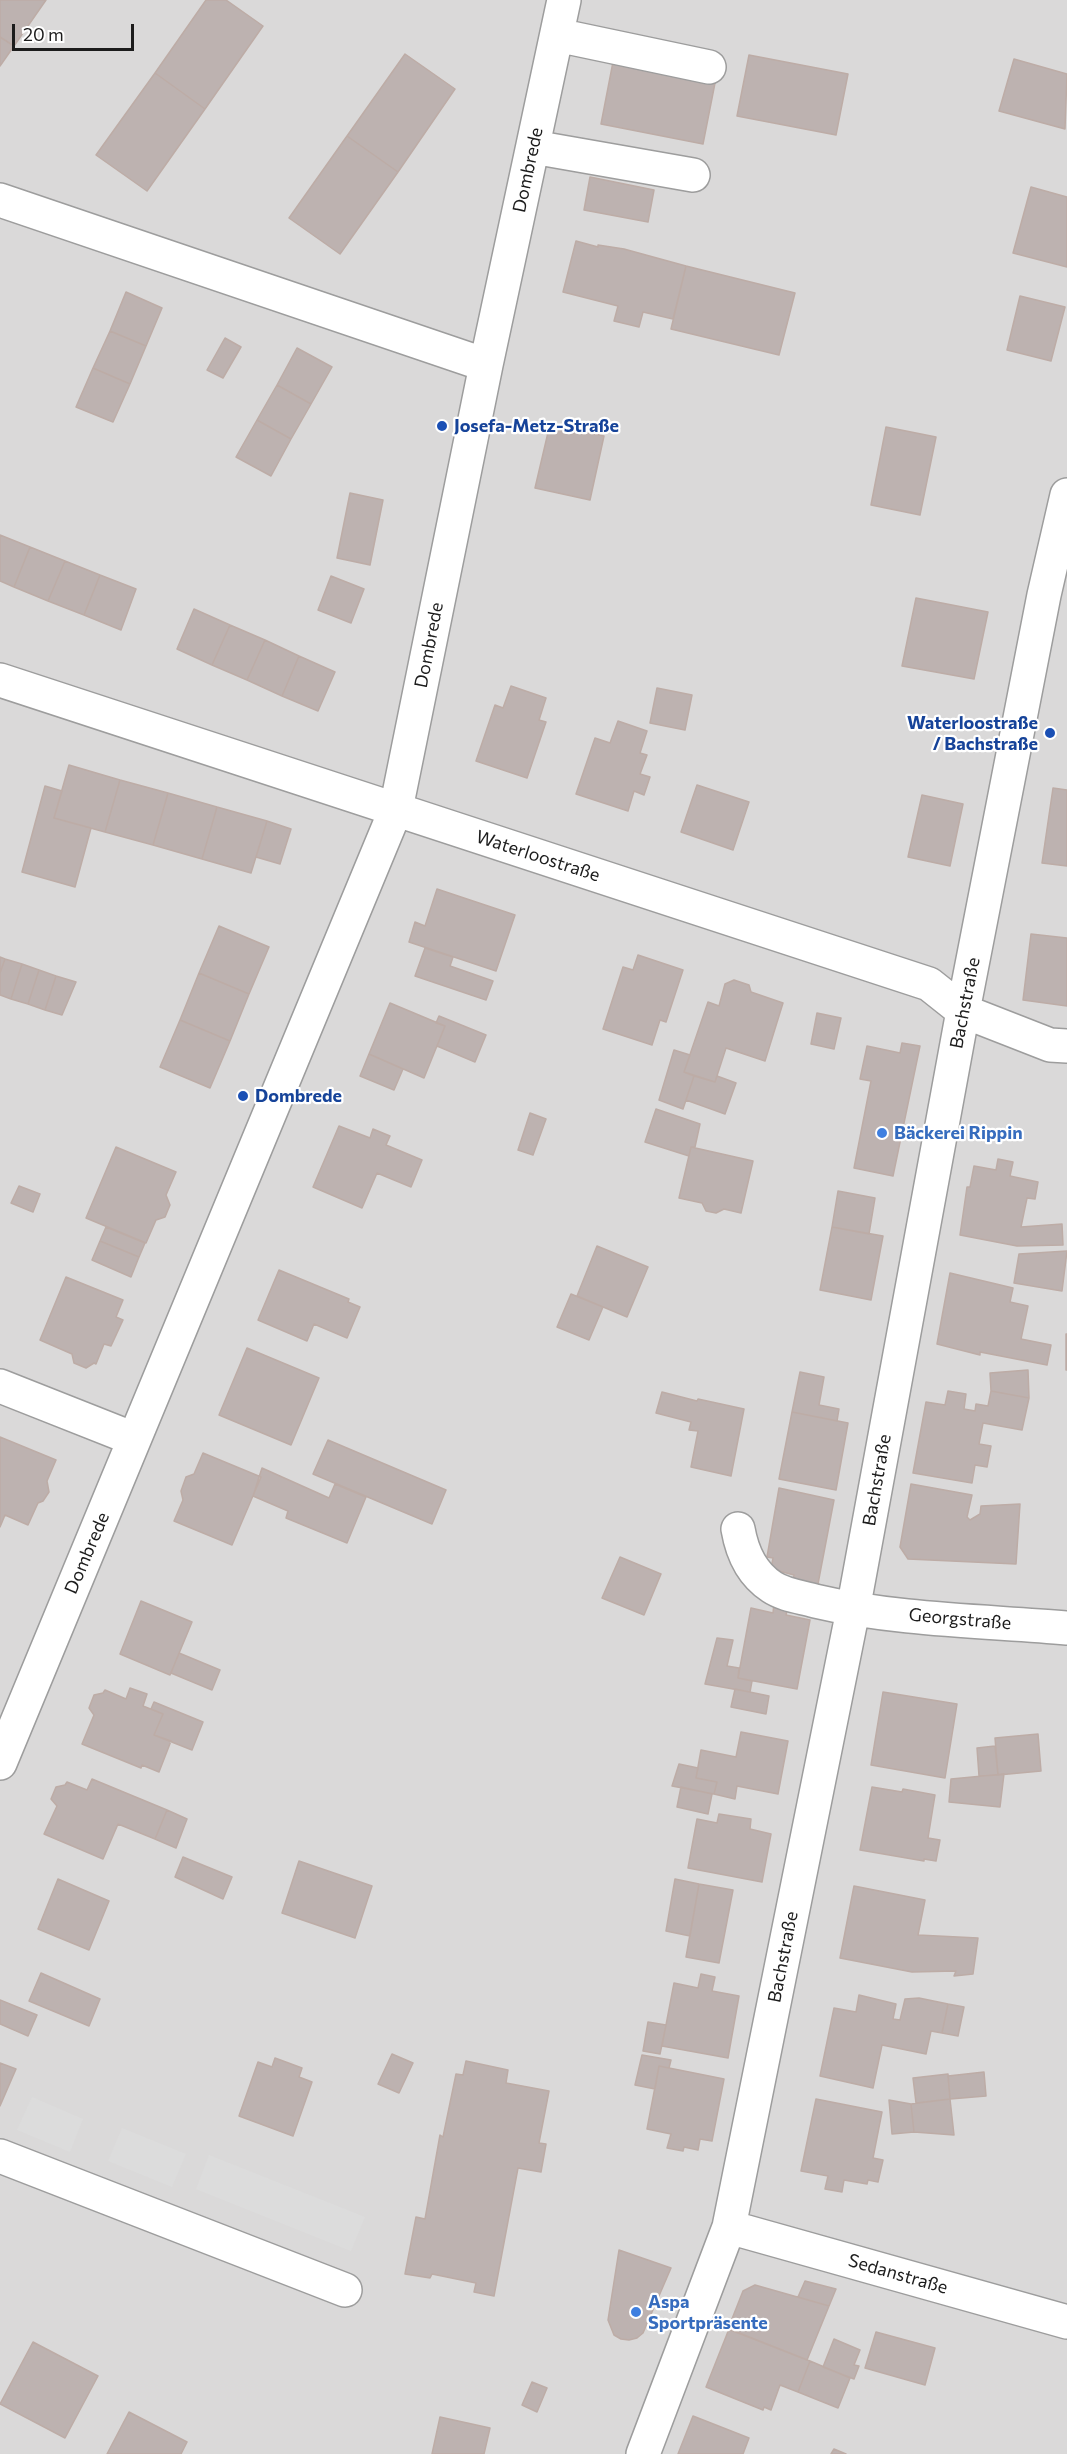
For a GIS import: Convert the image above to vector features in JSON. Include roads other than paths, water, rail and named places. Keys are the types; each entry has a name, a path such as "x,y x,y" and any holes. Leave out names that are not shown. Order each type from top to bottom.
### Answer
{"street":[{"name":"Dombrede","path":"0,1763 396,809 486,365 564,0"},
{"path":"557,35 710,67"},
{"path":"533,147 693,176"},
{"path":"0,200 486,365"},
{"name":"Bachstraße","path":"643,2454 729,2227 853,1610 963,1011 1044,595 1067,495"},
{"name":"Waterloostraße","path":"0,680 929,984 963,1011 1050,1045 1067,1046"},
{"path":"0,1386 134,1439"},
{"name":"Georgstraße","path":"738,1529 742,1548 757,1575 773,1588 794,1596 853,1610 1067,1628"},
{"path":"0,2156 345,2290"},
{"name":"Sedanstraße","path":"729,2227 1067,2322"}],"place":[{"name":"Josefa-Metz-Straße","path":"442,426"},
{"name":"Waterloostraße / Bachstraße","path":"1050,733"},
{"name":"Dombrede","path":"243,1096"},
{"name":"Bäckerei Rippin","path":"882,1133"},
{"name":"Aspa Sportpräsente","path":"636,2312"}]}
